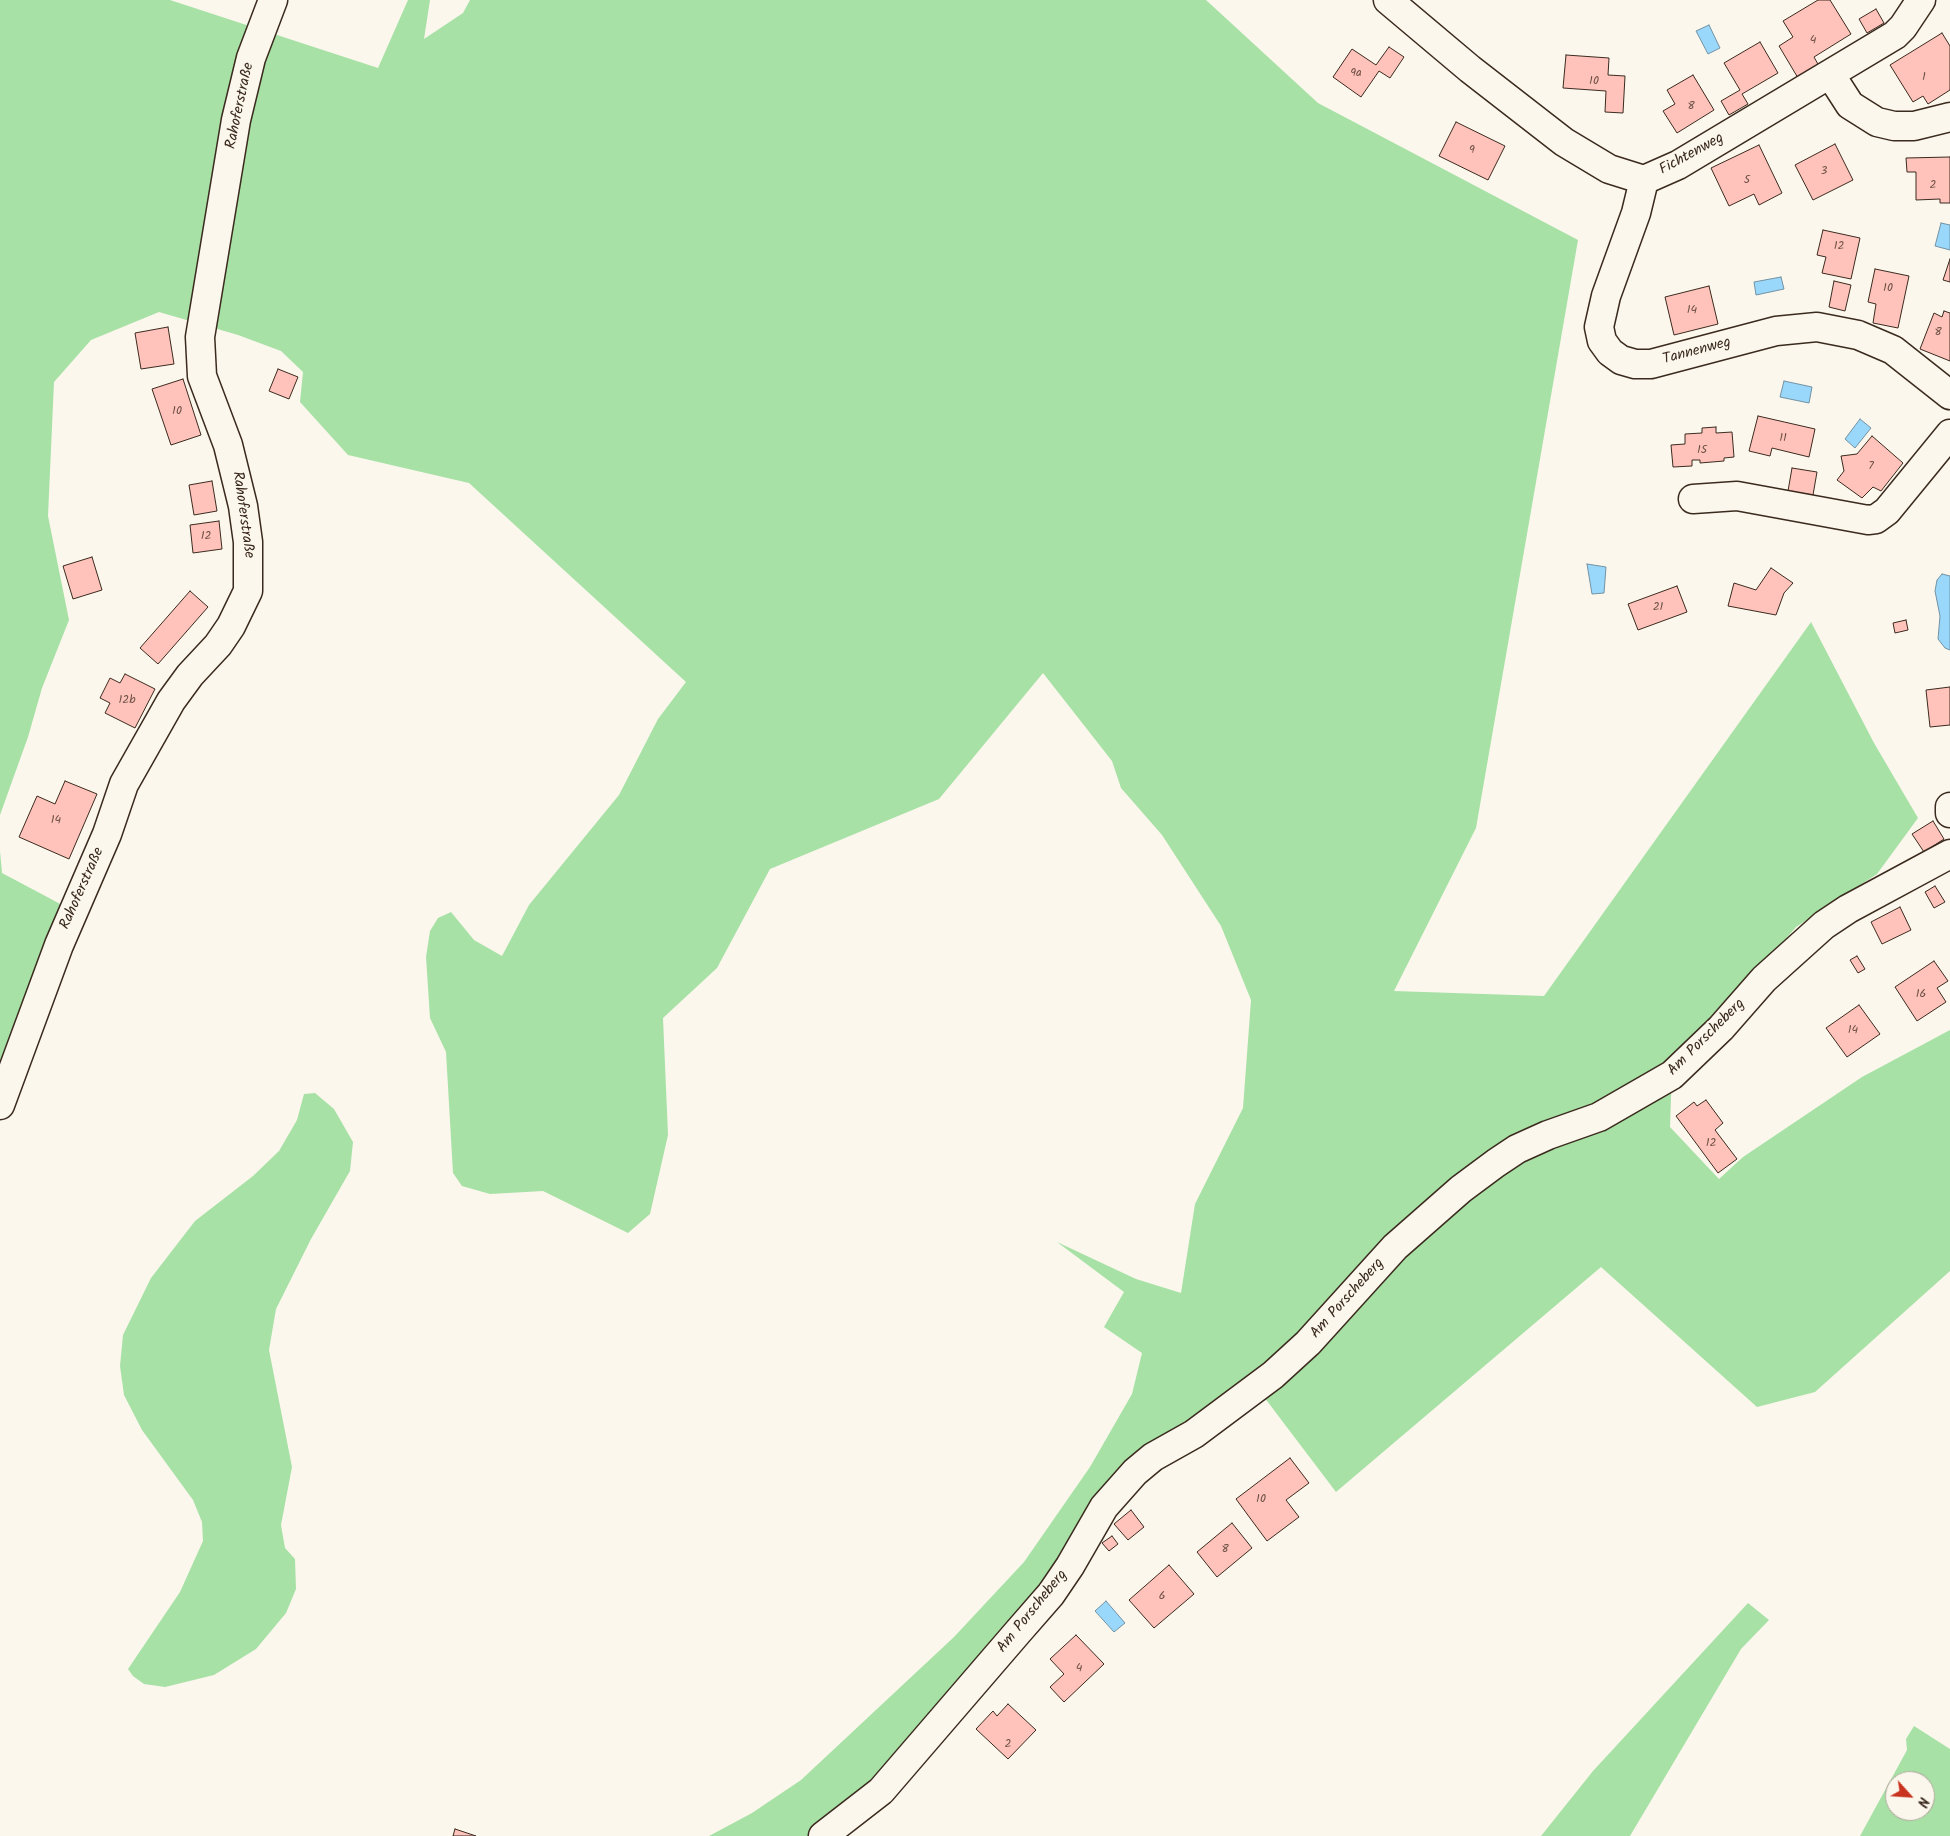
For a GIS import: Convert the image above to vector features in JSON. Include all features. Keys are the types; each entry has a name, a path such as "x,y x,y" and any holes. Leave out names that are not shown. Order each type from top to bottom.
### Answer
{"street":[{"name":"Rahoferstraße","path":"0,1105 59,946 107,834 124,784 171,701 190,675 218,645 231,626 248,591 248,542 243,506 228,445 202,376 200,337 236,120 251,58 273,0"},
{"name":"Fichtenweg","path":"1388,0 1470,69 1564,142 1609,169 1644,180 1678,165 1895,35 1903,27 1920,0"},
{"path":"1830,74 1850,105 1877,122 1894,126 1914,126 1950,117"},
{"name":"Tannenweg","path":"1644,180 1636,213 1603,305 1598,327 1602,341 1610,352 1621,360 1635,364 1651,364 1776,331 1817,327 1858,335 1893,350 1950,395"},
{"path":"1693,498 1737,496 1868,520 1876,519 1888,511 1950,434"},
{"path":"1950,807 1950,813"},
{"name":"Am Porscheberg","path":"823,1836 880,1791 1051,1594 1070,1566 1104,1507 1135,1472 1154,1457 1194,1434 1273,1375 1308,1343 1395,1247 1461,1189 1496,1162 1517,1148 1599,1117 1672,1075 1721,1028 1764,980 1824,925 1856,904 1950,854"}],"green space":[{"path":"0,0 170,0 378,68 408,0 430,0 424,39 463,13 470,0 1206,0 1318,103 1578,240 1476,828 1394,991 1544,996 1811,622 1874,743 1918,818 1877,874 1796,927 1672,1069 1670,1127 1719,1179 1743,1157 1862,1077 1950,1030 1950,1271 1815,1392 1757,1407 1601,1267 1336,1492 1264,1397 1248,1392 1106,1511 869,1793 812,1836 709,1836 752,1813 801,1780 954,1637 1024,1562 1090,1467 1132,1394 1142,1353 1104,1327 1124,1292 1057,1242 1136,1279 1181,1293 1195,1204 1243,1108 1251,1000 1221,926 1162,835 1121,788 1112,761 1043,673 939,799 770,869 717,968 663,1018 668,1135 650,1214 628,1233 543,1191 490,1194 462,1186 453,1173 446,1052 430,1018 426,957 430,931 438,918 451,912 474,940 502,956 529,905 619,795 658,719 686,682 469,483 348,455 300,402 303,372 281,351 238,335 159,312 91,340 54,382 48,516 69,620 42,688 28,737 0,815"},
{"path":"0,851 2,873 66,907 0,1082"},
{"path":"315,1093 334,1109 353,1142 350,1171 311,1239 276,1309 269,1350 292,1467 281,1525 285,1548 295,1559 296,1589 286,1613 256,1649 214,1675 165,1687 144,1684 133,1676 128,1669 180,1592 203,1541 202,1522 193,1500 142,1430 124,1395 120,1366 123,1335 151,1278 195,1221 253,1176 279,1151 297,1120 304,1094"},
{"path":"1748,1603 1769,1620 1741,1649 1630,1836 1541,1836 1593,1771"},
{"path":"1914,1726 1950,1749 1950,1836 1860,1836 1885,1790 1885,1821 1935,1821 1935,1771 1896,1771 1907,1750 1906,1739"}],"water":[{"path":"1709,25 1720,48 1708,54 1696,31"},
{"path":"1941,223 1950,225 1950,250 1935,246"},
{"path":"1781,277 1784,289 1756,295 1754,282"},
{"path":"1784,381 1812,387 1809,403 1780,397"},
{"path":"1860,419 1871,428 1855,448 1845,439"},
{"path":"1587,564 1606,567 1604,593 1592,594"},
{"path":"1942,574 1950,576 1950,650 1945,648 1938,639 1940,616 1935,591 1937,580"},
{"path":"1106,1601 1125,1623 1114,1632 1095,1611"}],"building":[{"path":"1818,0 1830,0 1851,34 1814,57 1819,66 1798,78 1779,46 1793,37 1783,21"},
{"path":"1876,9 1884,23 1867,33 1859,19"},
{"path":"1942,33 1950,46 1950,90 1928,104 1923,96 1913,102 1890,65"},
{"path":"1760,42 1778,73 1742,94 1748,104 1729,115 1721,101 1740,90 1724,63"},
{"path":"1389,47 1404,57 1390,78 1379,71 1361,97 1333,77 1352,49 1376,65"},
{"path":"1566,55 1609,58 1608,75 1625,76 1623,113 1605,112 1606,91 1563,88"},
{"path":"1693,75 1714,110 1677,133 1663,111 1675,104 1667,90"},
{"path":"1456,122 1505,146 1488,180 1439,156"},
{"path":"1835,144 1853,180 1813,200 1795,165"},
{"path":"1759,145 1782,193 1759,205 1754,194 1729,206 1711,168"},
{"path":"1950,157 1950,203 1940,203 1940,199 1916,200 1916,172 1907,172 1906,158"},
{"path":"1823,230 1860,238 1851,279 1822,273 1826,257 1817,255"},
{"path":"1950,259 1950,282 1943,280"},
{"path":"1875,269 1909,276 1898,328 1873,323 1876,304 1868,302"},
{"path":"1834,281 1851,285 1845,311 1829,307"},
{"path":"1709,286 1718,324 1674,335 1665,297"},
{"path":"1944,311 1950,313 1950,361 1920,349 1934,313 1942,317"},
{"path":"168,327 174,364 141,369 135,333"},
{"path":"278,369 298,377 289,399 269,391"},
{"path":"183,379 201,435 171,445 152,389"},
{"path":"1758,416 1815,429 1809,457 1772,448 1770,456 1749,451"},
{"path":"1716,427 1716,433 1732,432 1734,457 1724,458 1724,461 1700,463 1700,460 1692,460 1692,466 1673,467 1671,445 1685,444 1685,434 1702,433 1702,428"},
{"path":"1872,436 1903,463 1881,491 1873,487 1862,498 1837,480 1844,471 1841,456 1857,454"},
{"path":"1792,468 1817,472 1813,495 1788,491"},
{"path":"212,481 217,511 194,515 189,485"},
{"path":"219,521 222,549 193,553 190,525"},
{"path":"92,557 102,590 73,599 63,566"},
{"path":"1771,568 1793,583 1784,593 1776,615 1728,606 1734,583 1756,590"},
{"path":"1677,586 1687,612 1638,630 1628,604"},
{"path":"190,591 208,607 158,664 140,648"},
{"path":"1906,620 1908,630 1895,633 1893,623"},
{"path":"125,674 155,689 135,728 105,713 110,703 100,698 110,678 120,683"},
{"path":"1950,687 1950,725 1930,727 1926,690"},
{"path":"65,781 97,794 69,859 19,837 37,796 55,804"},
{"path":"1933,821 1944,839 1924,852 1912,834"},
{"path":"1935,886 1945,902 1934,908 1925,892"},
{"path":"1900,907 1911,930 1882,944 1871,922"},
{"path":"1857,956 1865,969 1858,973 1850,960"},
{"path":"1934,961 1948,981 1937,988 1946,1002 1917,1021 1895,987"},
{"path":"1859,1005 1880,1034 1847,1057 1826,1028"},
{"path":"1706,1100 1723,1123 1715,1130 1737,1159 1718,1173 1676,1116 1694,1102 1697,1106"},
{"path":"1290,1458 1309,1483 1286,1500 1299,1517 1267,1541 1236,1499"},
{"path":"1131,1510 1144,1527 1128,1540 1114,1524"},
{"path":"1232,1523 1252,1548 1217,1577 1197,1552"},
{"path":"1112,1536 1118,1544 1109,1551 1102,1543"},
{"path":"1169,1565 1194,1594 1154,1628 1129,1600"},
{"path":"1076,1635 1104,1664 1064,1702 1050,1687 1064,1674 1050,1659"},
{"path":"1008,1704 1036,1730 1008,1759 976,1729 993,1711 997,1716"},
{"path":"455,1829 476,1836 453,1836"}]}
